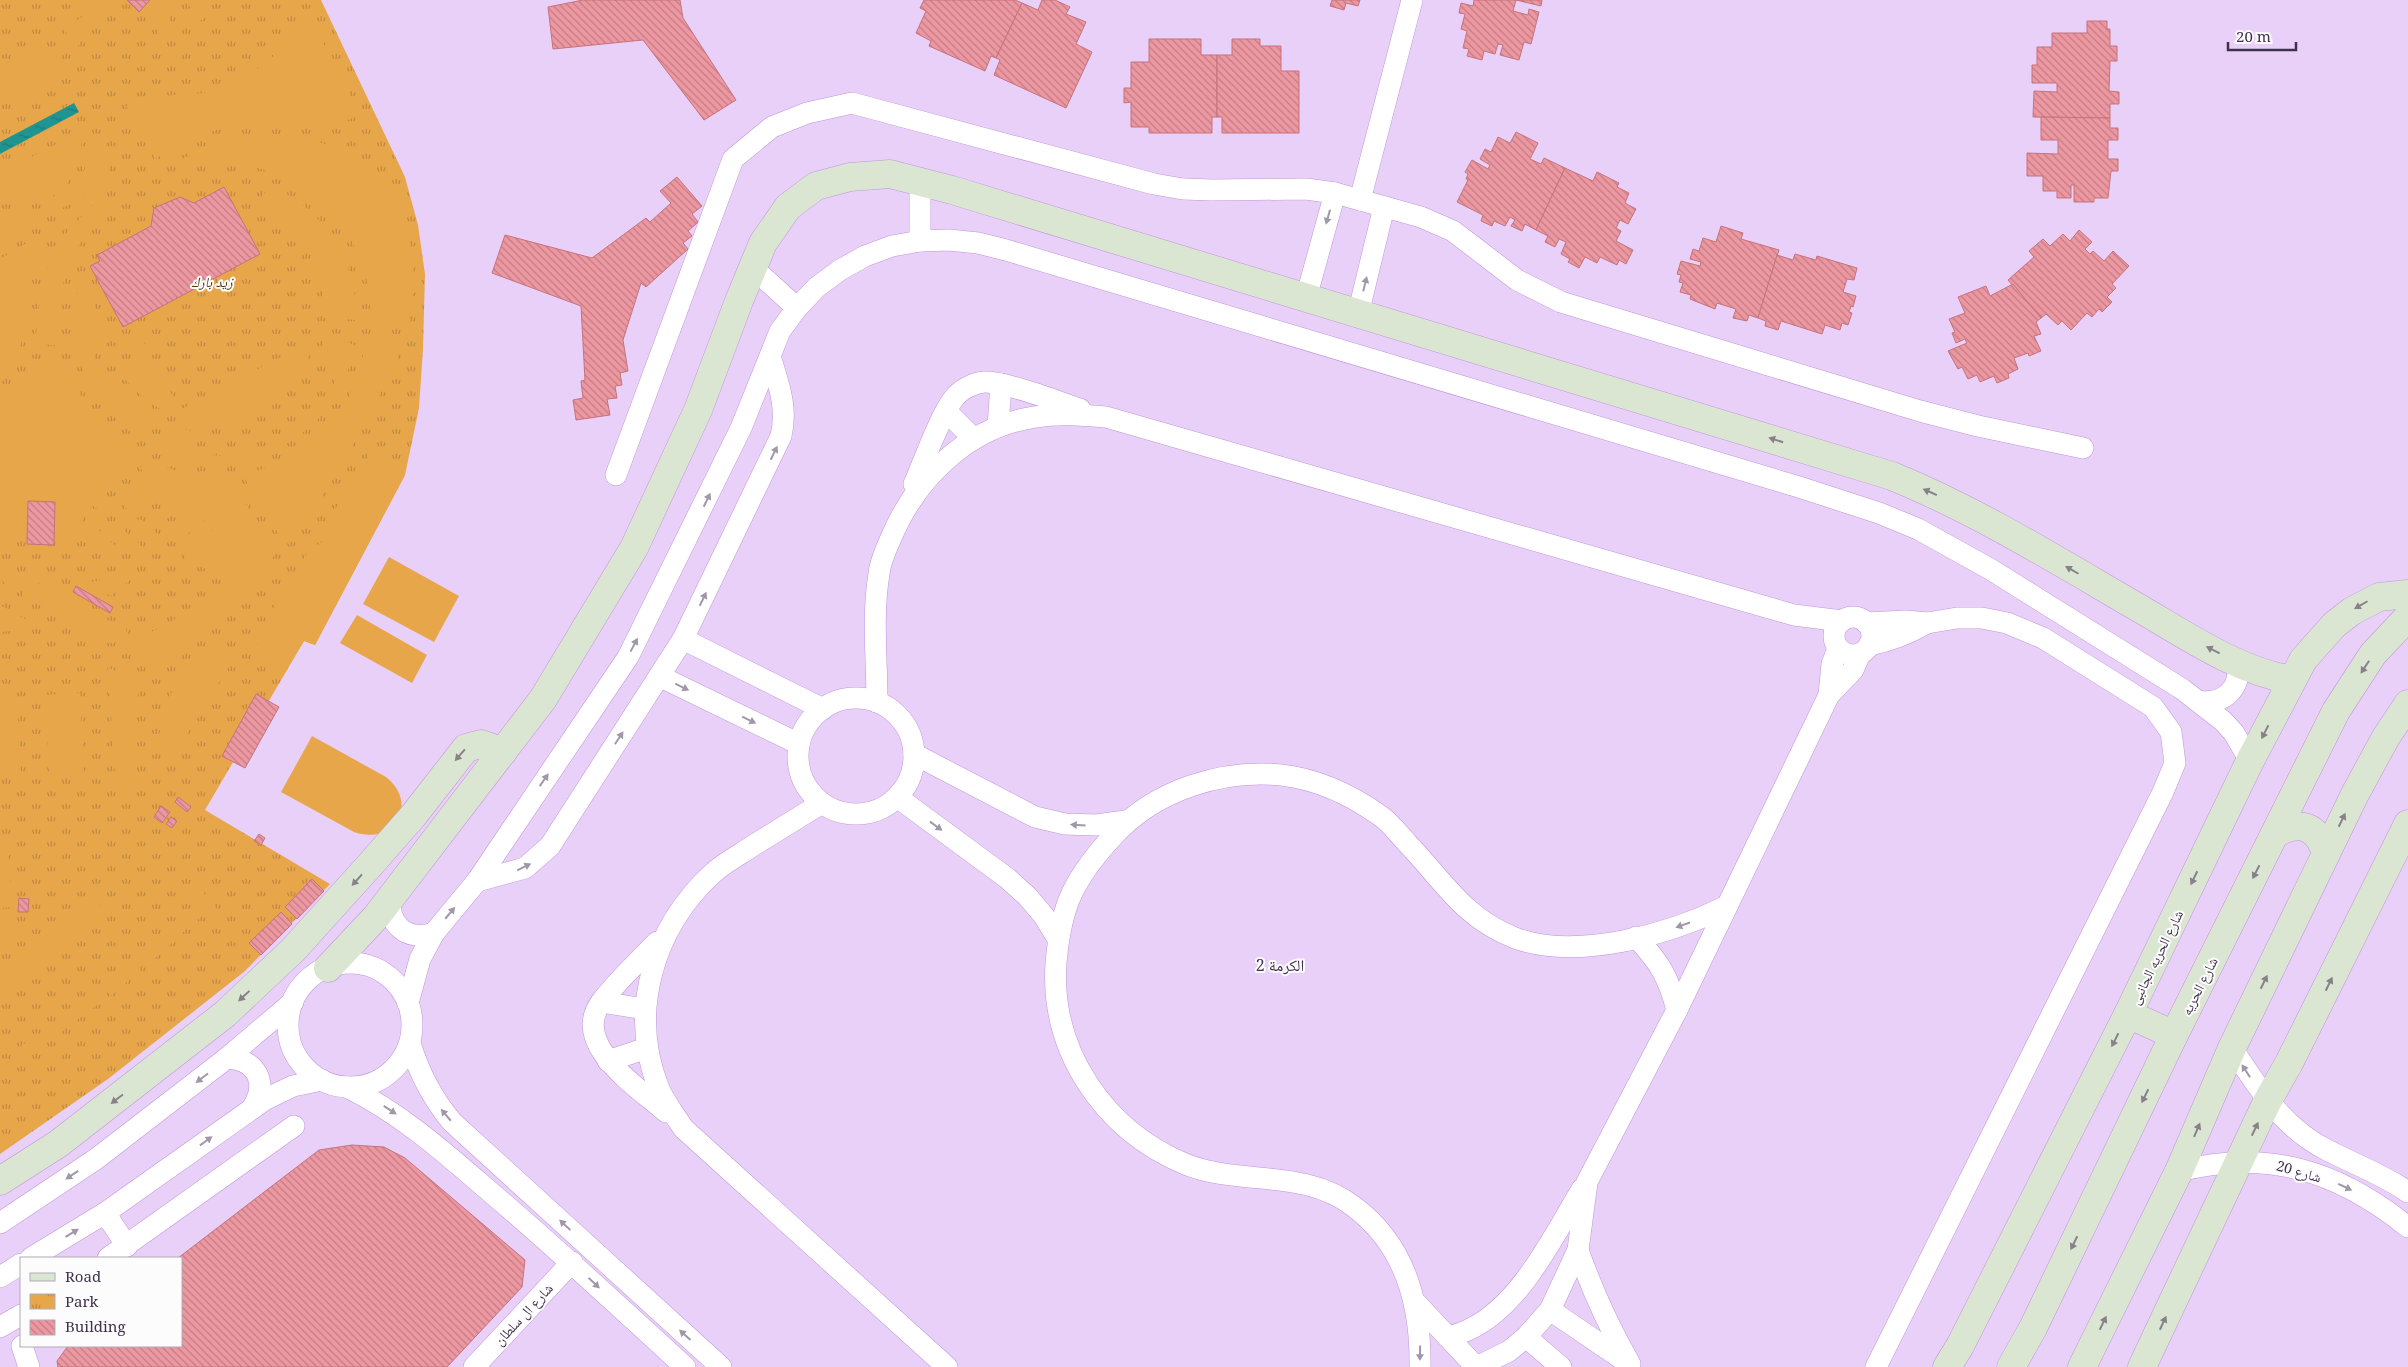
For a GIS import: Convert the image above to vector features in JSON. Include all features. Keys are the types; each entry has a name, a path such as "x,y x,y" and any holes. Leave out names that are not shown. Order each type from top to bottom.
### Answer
{"street":[{"path":"1360,200 1412,0"},
{"path":"616,474 733,159 772,127 807,113 852,103 1154,184 1183,189 1306,189 1335,193 1421,217 1453,232 1517,280 1561,302 1920,412 2084,448"},
{"path":"0,1223 96,1159 228,1058 293,1002 307,981 328,968 359,936 543,699 634,548 666,484 698,410 763,243 788,207 816,186 850,177 890,174 952,190 1892,476 1967,509 2208,648 2264,674 2291,680"},
{"path":"920,182 920,241"},
{"path":"1306,298 1335,193"},
{"path":"1358,314 1384,207"},
{"path":"408,1003 420,959 434,933 477,881 628,657 741,428 780,331 796,308 817,287 840,270 865,256 892,246 920,241 949,240 978,243 1006,250 1790,484 1879,513 1918,529 1990,569 2182,689 2223,721 2234,733 2250,761"},
{"path":"753,268 796,308"},
{"path":"477,881 520,870 543,855 683,639 781,436 784,424 783,399 770,356"},
{"path":"877,702 876,597 879,572 902,512 946,412 955,397 968,387 984,382 1001,384 1106,417 1794,615 1838,636 1848,655 1909,634 1927,623"},
{"path":"998,428 1001,384"},
{"path":"946,412 974,439"},
{"path":"902,512 921,484 940,465 974,439 998,428 1033,417 1070,414 1106,417"},
{"name":"شارع الحريه الجانبى","path":"1947,1367 1960,1346 2128,1014 2291,680 2317,642 2352,611 2379,597 2408,594"},
{"name":"شارع الحريه","path":"2014,1365 2174,1035 2336,711 2373,654 2408,617"},
{"path":"1829,695 1832,664 1838,636 1854,618 1866,623 1906,620 1927,623 1958,618 1982,618 2008,623 2043,638 2153,707 2171,732 2175,763 2158,801 1876,1367"},
{"path":"1448,1337 1470,1329 1507,1300 1536,1265 1586,1182 1677,1010 1829,695 1852,670 1865,649 1871,634 1866,623"},
{"path":"683,639 822,709"},
{"path":"2198,701 2217,702 2226,697 2238,682 2238,663"},
{"path":"660,676 799,744"},
{"path":"863,699 877,702 892,710 903,722 911,738 914,754 910,778 897,798 884,807 860,813 836,811 822,803 807,787 799,766 799,744 804,730 812,718 822,709 835,702 863,699"},
{"path":"2082,1367 2179,1171 2232,1048 2326,854 2386,737 2408,704"},
{"path":"0,1181 58,1144 232,1007 293,950 369,866 413,816 466,748 481,744 503,752"},
{"path":"914,754 1035,816 1065,824 1096,826 1126,821"},
{"path":"1420,1367 1416,1303 1402,1264 1379,1229 1351,1204 1318,1187 1280,1179 1227,1176 1187,1165 1150,1147 1117,1121 1085,1083 1064,1038 1054,989 1058,939 1071,895 1094,855 1126,821 1173,792 1227,776 1282,776 1336,790 1384,818 1422,858 1447,891 1478,918 1515,938 1543,945 1596,945 1668,930 1698,920 1727,906"},
{"path":"897,798 1007,878 1028,896 1044,916 1058,939"},
{"path":"684,1128 660,1091 647,1048 644,1009 652,967 670,928 689,897 715,871 822,803"},
{"path":"2276,834 2287,827 2300,826 2313,830 2322,840 2326,854"},
{"path":"2142,1367 2267,1102 2289,1063 2407,829"},
{"path":"391,896 390,914 400,929 416,936 434,933"},
{"path":"670,928 601,1002 594,1016 593,1033 598,1048 608,1061 947,1367"},
{"path":"1636,937 1656,958 1670,983 1677,1010"},
{"path":"328,968 355,964 375,969 393,980 408,1003 412,1023 410,1043 416,1065 438,1105 452,1122 636,1292 721,1367"},
{"path":"293,1002 288,1027 295,1052 311,1073 322,1080 347,1087 372,1099 412,1126 572,1262 685,1367"},
{"path":"601,1002 644,1009"},
{"path":"2128,1014 2174,1035"},
{"path":"347,1087 374,1082 386,1076 397,1067 410,1043"},
{"path":"608,1061 647,1048"},
{"name":"شارع 20","path":"2232,1048 2267,1102 2287,1122 2326,1150 2374,1172 2408,1192"},
{"path":"228,1058 238,1059 247,1063 254,1069 259,1078 259,1098 253,1107"},
{"path":"32,1257 105,1213 253,1107 293,1086 322,1080"},
{"path":"110,1257 294,1126"},
{"path":"2314,1173 2316,1159 2326,1150"},
{"name":"شارع 20","path":"2179,1171 2200,1166 2240,1161 2266,1162 2314,1173 2358,1193 2408,1226"},
{"path":"1416,1303 1448,1337 1485,1366 1509,1351 1526,1337 1550,1310 1578,1250 1586,1182"},
{"path":"105,1213 127,1246"},
{"path":"1578,1250 1606,1320 1632,1365"},
{"name":"شارع ال سلطان","path":"474,1367 572,1262"},
{"path":"0,1277 20,1265"},
{"path":"1536,1265 1563,1282"},
{"path":"623,1310 636,1292"},
{"path":"1550,1310 1632,1365"},
{"path":"0,1327 20,1316"},
{"path":"1526,1337 1561,1367"},
{"path":"22,1347 29,1367"}],"green space":[{"name":"زيد بارك","path":"0,0 321,0 405,177 418,225 425,274 419,408 405,475 315,645 304,641 205,810 330,884 245,971 108,1079 0,1154"},
{"path":"75,0 108,0 78,46 73,47 64,28 84,16"},
{"path":"159,0 177,32 162,40 144,7"},
{"path":"186,0 204,0 212,14 198,22"},
{"path":"306,9 360,115 325,129 306,124 267,121 228,126 191,139 155,159 126,106 143,97 204,93 237,82 266,63 279,51"},
{"path":"43,38 60,74 25,109 0,100 0,74 22,63 16,51"},
{"path":"82,131 81,149 77,165 70,179 61,190 49,198 35,203 18,205 0,203 0,173"},
{"path":"270,134 316,141 337,149 396,186 404,208 412,253 412,299 409,321 371,323 367,280 355,246 330,212 298,186 280,176 239,164 218,163 182,166 182,159 214,145 236,139"},
{"path":"94,139 114,180 0,242 0,211 32,210 48,205 62,197 73,187 82,174 88,158 89,141"},
{"path":"271,185 308,209 334,239 344,257 351,276 357,320 324,318 321,283 314,270 318,265 320,254 315,243 310,239 298,237 284,224 255,205"},
{"path":"98,200 107,205 82,240 67,270 63,285 60,303 60,346 35,343 41,293 51,257 66,234"},
{"path":"45,232 48,241 32,281 20,348 9,373 0,384 0,259"},
{"path":"81,277 111,340 97,350 95,366 105,377 119,378 137,404 150,413 139,438 119,422 103,405 91,387 82,368 76,347 74,325"},
{"path":"139,333 180,410 315,339 302,371 283,396 260,413 234,423 206,424 178,418 150,403 125,379 132,370 136,359 132,344 128,339"},
{"path":"325,335 355,345 341,388 330,406 316,422 300,435 263,455 223,463 196,462 154,448 165,421 191,431 185,451 210,455 235,455 259,449 281,440 301,426 318,409 331,389 341,365 318,358"},
{"path":"367,339 403,345 379,397 352,448 322,497 289,545 262,512 244,475 293,455 312,442 328,427 341,410 352,390"},
{"path":"33,359 66,361 78,390 93,413 112,434 136,454 130,463 126,460 98,499 111,508 106,515 93,506 70,536 54,535 54,545 27,544 27,537 0,549 0,403 23,377"},
{"path":"373,449 405,475 315,645 304,641 284,674 271,666 262,656 257,644 260,629 314,542 319,545 329,531 324,527"},
{"path":"150,460 189,474 231,477 250,511 277,550 251,595 240,607 177,644 155,668 129,653 133,642 230,589 232,583 185,558 186,552 213,530 205,520 178,542 171,532 183,522 175,513 161,523 153,514 163,506 156,497 132,516 123,504 151,481 140,468"},
{"path":"133,520 142,520 166,542 164,550 158,550 132,527"},
{"path":"111,522 117,524 150,554 153,559 150,564 145,564 107,531 108,524"},
{"path":"87,524 94,526 117,547 115,555 110,556 84,532 83,529"},
{"path":"389,557 459,596 434,642 363,604"},
{"path":"136,575 111,596 82,583"},
{"path":"0,576 46,576 55,581 10,588 0,579"},
{"path":"71,584 76,586 67,602 126,628 127,634 112,643 108,643 23,596 25,590 52,590"},
{"path":"2,606 34,624 33,629 0,632 0,610"},
{"path":"357,615 427,655 412,683 340,643"},
{"path":"218,650 227,652 231,660 230,665 181,744 177,747 168,748 161,742 159,737 165,707 170,696 176,685 193,667"},
{"path":"108,667 139,684 132,794 116,790"},
{"path":"80,693 84,771 49,773 45,695"},
{"path":"17,697 21,775 0,777 0,698"},
{"path":"312,736 386,777 396,788 401,799 401,810 397,820 390,828 380,833 368,835 354,832 281,792"},
{"path":"7,836 12,907 0,908 0,837"},
{"path":"195,883 224,917 217,923 207,912 175,939 167,929 198,902 188,889"},
{"path":"91,896 105,911 0,993 0,976 45,941"},
{"path":"28,922 0,943 0,923"},
{"path":"164,932 173,942 144,968 135,958"},
{"path":"131,960 140,970 111,996 102,986"},
{"path":"98,990 105,999 61,1032 54,1023"},
{"path":"49,1027 56,1036 28,1056 21,1046"}],"water":[{"path":"74,103 79,112 0,154 0,142"}],"building":[{"path":"127,0 150,0 139,12"},
{"path":"583,0 680,0 683,18 736,100 704,120 643,40 553,49 548,7"},
{"path":"924,0 1015,0 1022,3 996,58 991,56 985,71 929,46 931,41 916,33 926,11 920,8"},
{"path":"1042,0 1055,0 1070,7 1066,14 1086,22 1076,44 1092,52 1066,108 994,75 1000,60 996,58 1022,3 1038,10"},
{"path":"1332,0 1360,0 1358,6 1346,3 1344,10 1330,6"},
{"path":"1474,0 1516,0 1513,11 1528,15 1529,9 1539,12 1531,44 1524,42 1519,60 1500,55 1503,45 1498,44 1495,54 1484,51 1482,60 1467,56 1469,49 1463,48 1467,31 1461,29 1465,14 1459,13 1461,3 1473,6"},
{"path":"1516,0 1542,0 1541,6"},
{"path":"2087,21 2107,21 2107,29 2110,29 2110,46 2117,46 2117,61 2110,61 2109,91 2119,92 2119,104 2110,104 2110,118 2033,117 2034,91 2057,92 2057,83 2032,83 2032,65 2037,65 2037,47 2052,47 2052,33 2087,33"},
{"path":"1149,39 1201,39 1201,55 1217,55 1217,117 1212,117 1212,133 1149,133 1149,127 1131,127 1131,102 1124,103 1124,88 1131,88 1131,62 1149,62"},
{"path":"1232,39 1260,39 1260,46 1281,46 1281,71 1299,71 1299,133 1222,133 1222,117 1217,117 1217,55 1232,55"},
{"path":"2041,117 2110,118 2110,128 2118,128 2118,140 2108,140 2108,159 2118,159 2118,171 2111,171 2108,198 2094,198 2094,202 2074,202 2074,185 2071,185 2071,198 2057,198 2057,191 2043,191 2043,176 2027,176 2027,153 2058,154 2058,140 2041,140"},
{"path":"1516,132 1538,143 1530,159 1541,164 1544,158 1565,168 1536,230 1525,224 1522,231 1511,226 1515,220 1510,217 1505,226 1494,221 1492,226 1481,221 1483,215 1457,202 1468,180 1466,179 1468,174 1465,172 1472,160 1488,169 1490,165 1480,159 1485,149 1491,152 1498,137 1510,143"},
{"path":"1565,168 1593,181 1597,172 1619,183 1617,187 1629,193 1625,203 1636,209 1628,224 1620,220 1616,228 1621,231 1616,241 1633,250 1626,264 1619,260 1617,265 1600,257 1597,263 1585,257 1579,268 1568,262 1570,259 1561,254 1566,242 1559,239 1555,247 1545,242 1548,236 1536,230"},
{"path":"677,177 702,206 692,214 698,222 688,231 692,236 683,243 688,249 646,287 641,283 623,340 628,371 620,373 622,385 615,386 617,398 607,399 610,415 576,420 573,400 583,398 581,381 585,380 581,306 492,273 505,235 592,258 646,218 650,222 671,203 660,191"},
{"path":"224,187 260,254 123,327 90,266 100,261 97,255 151,226 154,208 180,197 194,203"},
{"path":"1721,226 1743,233 1741,239 1779,250 1758,318 1749,315 1747,321 1733,318 1736,309 1717,303 1715,309 1690,299 1691,295 1680,292 1683,283 1679,282 1681,275 1677,274 1681,261 1700,266 1701,262 1690,259 1693,249 1699,251 1703,238 1716,242"},
{"path":"2079,230 2092,242 2085,249 2090,254 2093,251 2104,261 2113,251 2129,266 2112,284 2116,288 2107,297 2112,302 2102,312 2099,309 2092,317 2087,313 2071,330 2062,321 2058,325 2046,314 2041,318 2008,280 2034,257 2029,251 2043,239 2050,246 2063,234 2070,241"},
{"path":"1795,254 1816,260 1817,256 1857,268 1854,280 1847,279 1843,292 1856,296 1853,307 1851,306 1849,312 1852,313 1848,325 1842,323 1840,330 1825,325 1822,334 1781,321 1778,330 1765,326 1766,321 1758,318 1777,255 1793,260"},
{"path":"2013,284 2041,318 2036,322 2041,334 2034,336 2041,351 2029,356 2028,353 2014,358 2018,369 2008,374 2009,378 1997,383 1994,376 1980,382 1977,375 1968,379 1962,367 1958,369 1948,351 1967,343 1965,339 1956,343 1952,333 1955,332 1949,319 1965,313 1958,297 1986,286 1990,296"},
{"path":"28,501 55,502 54,545 27,544"},
{"path":"76,586 113,607 110,613 73,592"},
{"path":"256,694 279,707 245,768 222,756"},
{"path":"178,797 191,807 187,812 175,802"},
{"path":"161,806 170,812 162,823 154,817"},
{"path":"171,817 177,821 172,828 166,824"},
{"path":"259,834 265,838 261,845 254,841"},
{"path":"312,879 324,891 297,919 285,907"},
{"path":"19,898 29,899 28,912 18,912"},
{"path":"281,912 292,924 261,955 249,943"},
{"path":"352,1145 384,1147 405,1158 525,1260 522,1287 447,1367 58,1367 57,1361 67,1347 182,1347 182,1257 179,1257 319,1150"}],"district":[{"name":"الكرمة 2","path":"1280,965"}]}
